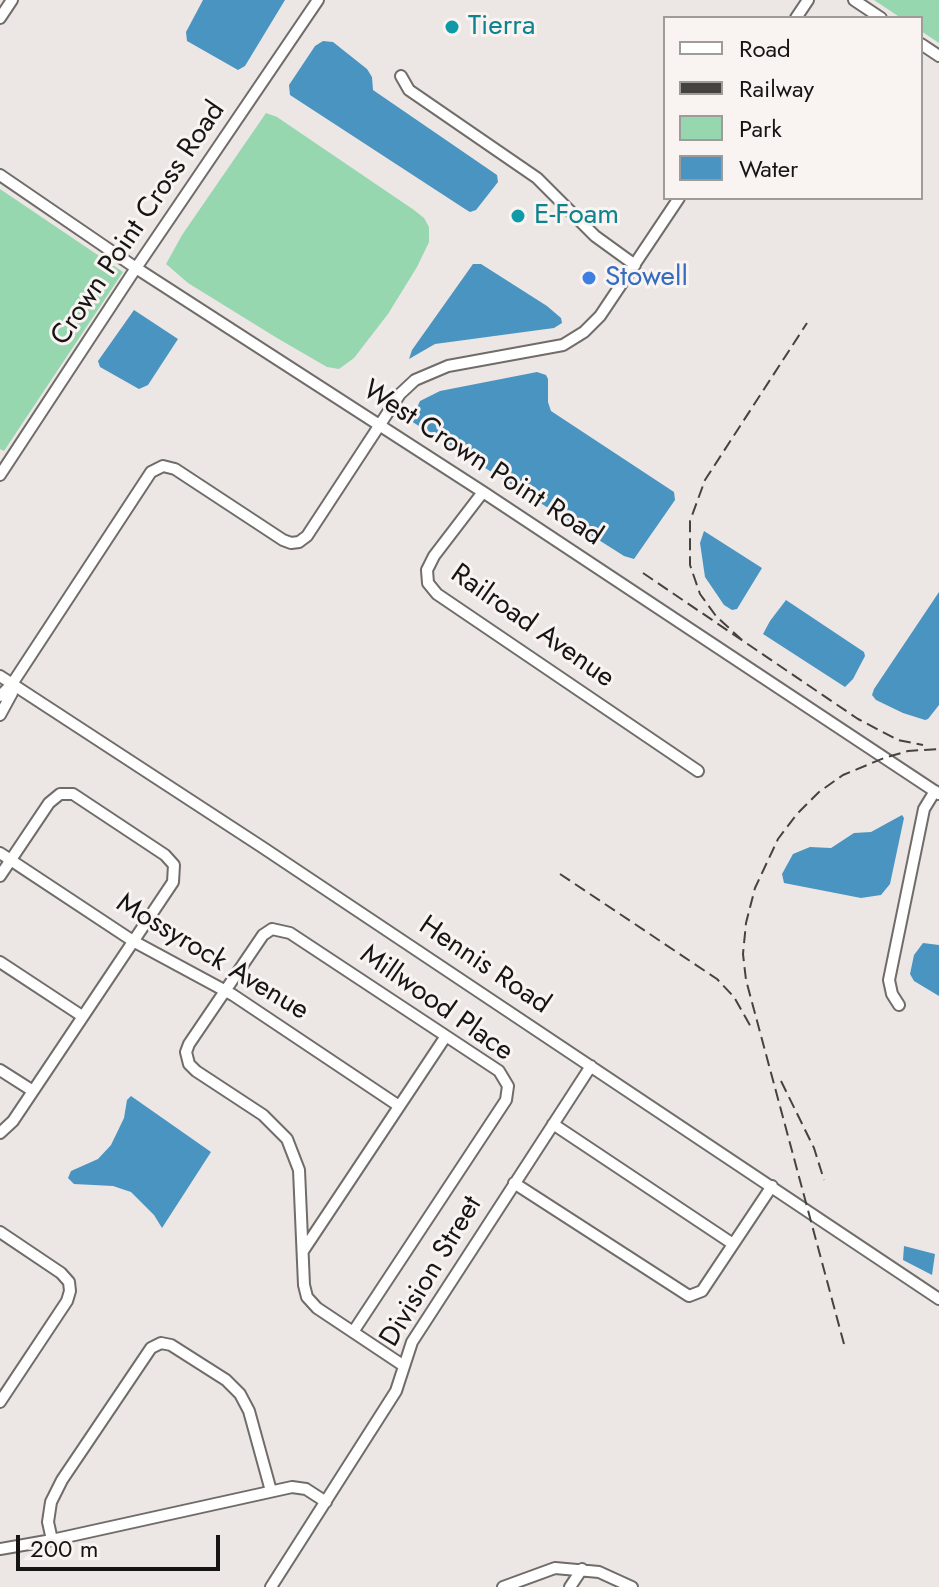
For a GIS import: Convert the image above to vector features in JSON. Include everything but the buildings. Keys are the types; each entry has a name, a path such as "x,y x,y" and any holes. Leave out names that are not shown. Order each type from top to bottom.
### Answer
{"street":[{"path":"0,18 12,0"},
{"name":"Crown Point Cross Road","path":"0,475 318,0"},
{"path":"854,0 878,16"},
{"path":"401,76 409,90 537,178 595,236 635,265"},
{"name":"West Crown Point Road","path":"0,175 136,268 483,492 937,793"},
{"path":"0,696 12,684 151,472 163,466 175,469 283,540 299,542 307,536 400,394 415,380 431,371 563,345 584,332 600,316 678,200"},
{"name":"Railroad Avenue","path":"483,492 434,556 427,570 428,583 437,594 698,771"},
{"name":"Hennis Road","path":"0,676 939,1299"},
{"path":"0,715 12,693 12,684"},
{"path":"899,1005 892,994 889,980 924,809 937,793"},
{"path":"0,876 49,803 60,794 73,794 165,855 174,865 173,882 13,1121 0,1133"},
{"name":"Mossyrock Avenue","path":"0,853 133,941 225,990 399,1106"},
{"name":"Millwood Place","path":"303,1252 299,1170 287,1139 263,1115 196,1071 189,1064 186,1052 263,935 272,929 282,930 499,1071 506,1079 509,1094 353,1332"},
{"path":"0,962 82,1016"},
{"path":"404,1366 317,1308 307,1297 303,1252 446,1036"},
{"name":"Division Street","path":"271,1587 396,1391 412,1342 591,1066"},
{"path":"0,1070 33,1091"},
{"path":"553,1124 733,1244"},
{"path":"514,1183 689,1296 702,1291 772,1186"},
{"path":"0,1232 61,1273 69,1282 70,1291 67,1301 0,1402"},
{"path":"52,1540 48,1522 51,1502 62,1480 151,1348 161,1343 171,1345 226,1380 240,1394 249,1411 271,1491"},
{"path":"0,1549 292,1487 306,1489 326,1502"},
{"path":"503,1587 555,1568 599,1572 632,1587"},
{"path":"570,1587 582,1569"}],"green space":[{"path":"874,0 939,0 939,43 923,32 923,16 898,16"},
{"path":"266,113 277,117 414,210 429,227 429,242 388,314 354,358 339,369 327,367 277,338 188,283 166,264 182,235"},
{"path":"0,189 123,272 4,451 0,449"}],"water":[{"path":"203,0 285,0 245,66 238,70 187,41 186,32"},
{"path":"323,41 333,42 367,69 372,77 373,90 497,175 498,182 476,210 470,212 465,209 290,95 289,85 315,46"},
{"path":"473,264 481,264 547,306 561,318 562,323 554,328 435,344 409,359 412,350"},
{"path":"134,310 178,339 148,385 139,389 100,367 98,361"},
{"path":"537,372 548,379 551,411 674,492 675,500 634,559 624,556 411,421 420,401 440,391"},
{"path":"704,531 762,568 737,609 732,610 724,605 705,577 700,543"},
{"path":"939,592 939,705 925,720 903,713 872,695"},
{"path":"786,600 864,652 865,656 853,679 845,687 763,634"},
{"path":"902,815 904,818 890,884 881,895 861,898 784,883 782,874 793,854 810,847 831,848 854,833 871,832"},
{"path":"923,943 939,945 939,996 914,981 910,974 914,955"},
{"path":"131,1096 211,1152 162,1228 154,1215 131,1192 113,1186 74,1184 68,1178 71,1171 98,1159 111,1145"},
{"path":"904,1246 935,1254 932,1275 903,1260"}],"railway":[{"path":"742,640 716,616 700,594 690,565 690,521 705,480 807,323"},
{"path":"643,573 858,719 898,740 923,745"},
{"path":"844,1344 746,980 743,954 746,923 755,888 778,839 819,792 843,775 884,758 908,751 939,749"},
{"path":"560,874 717,979 734,997 751,1027"},
{"path":"781,1081 814,1148 824,1180"}],"place":[{"name":"Tierra","path":"452,27"},
{"name":"E-Foam","path":"518,216"},
{"name":"Stowell","path":"589,278"}]}
